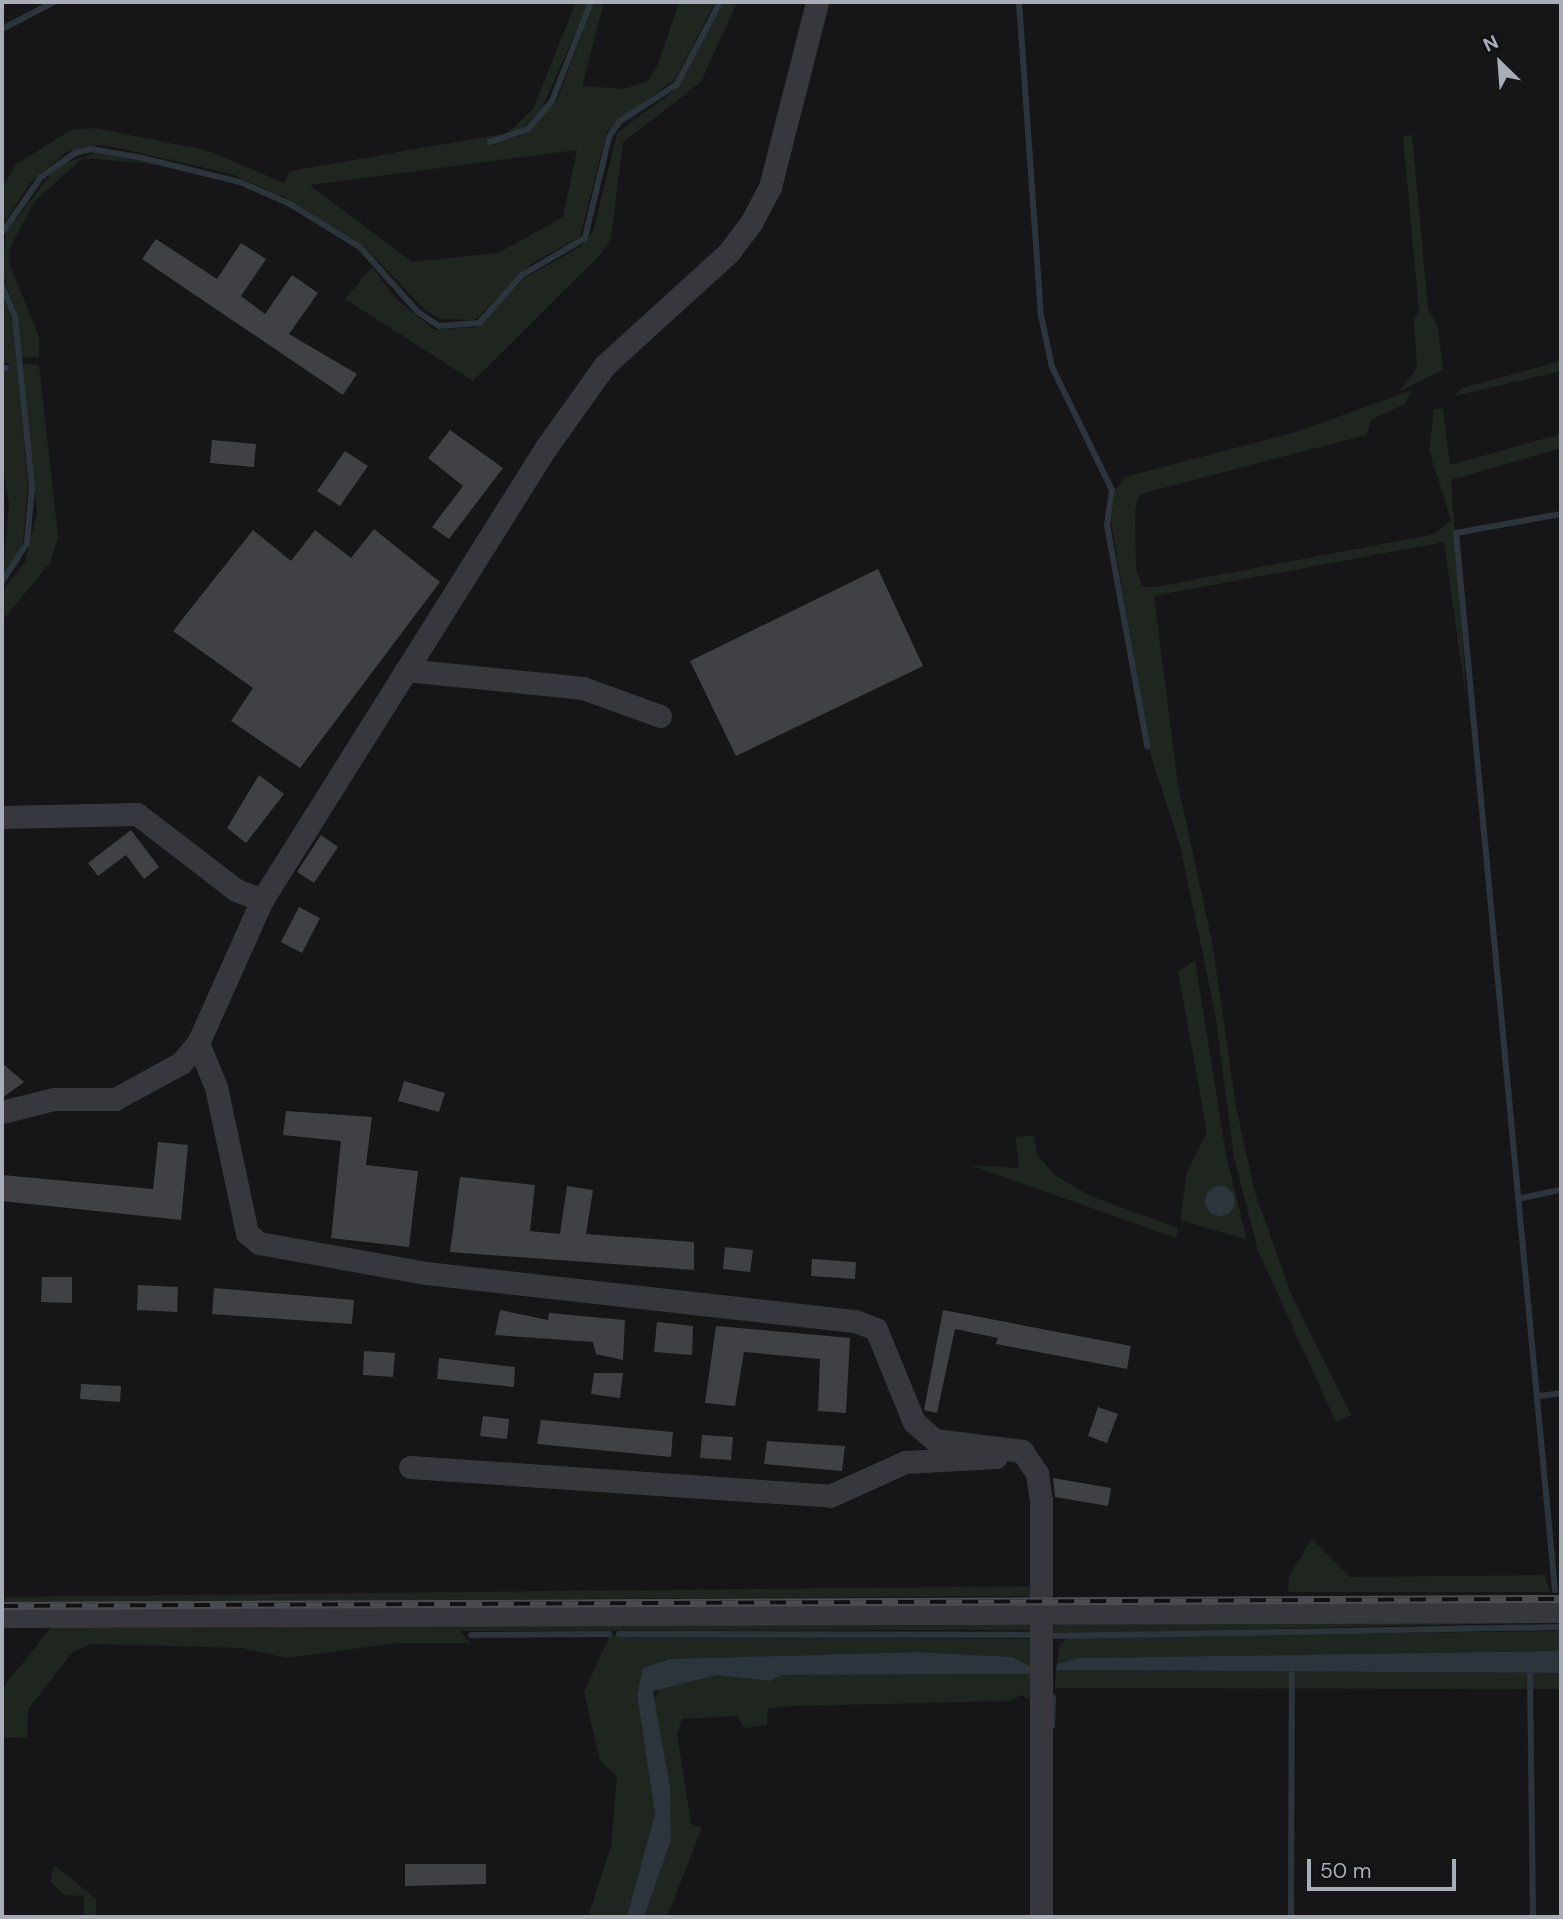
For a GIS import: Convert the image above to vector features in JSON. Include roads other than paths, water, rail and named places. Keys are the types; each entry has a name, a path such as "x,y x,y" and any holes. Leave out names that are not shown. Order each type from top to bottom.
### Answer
{"street":[{"path":"2,1112 54,1099 115,1099 181,1062 198,1043 262,900 406,670 605,365 729,252 751,223 770,187 817,2"},
{"path":"406,670 583,688 660,716"},
{"path":"2,817 137,814 236,890 262,900"},
{"path":"198,1043 216,1087 247,1233 259,1243 426,1273 855,1321 876,1329 914,1422 935,1440 1022,1451 1037,1473 1041,1500 1044,1615 1041,1917"},
{"path":"410,1467 830,1496 905,1462 1022,1451"},
{"path":"2,1616 1044,1615 1561,1611"}],"waterway":[{"path":"2,29 54,2"},
{"path":"490,142 528,129 552,101 591,2"},
{"path":"2,233 41,177 75,153 91,149 142,158 240,182 290,204 360,247 418,312 439,326 479,323 522,275 585,238 609,137 619,122 677,84 720,2"},
{"path":"1019,2 1041,315 1052,367 1112,490 1107,525 1147,746"},
{"path":"2,285 15,317 32,488 27,543 2,582"},
{"path":"1555,1590 1456,533 1561,514"},
{"path":"1522,1198 1561,1190"},
{"path":"1538,1396 1561,1393"},
{"path":"1055,1636 1561,1627"},
{"path":"471,1635 609,1634"},
{"path":"619,1634 1031,1635"},
{"path":"1530,1673 1533,1917"},
{"path":"1291,1917 1292,1674"},
{"path":"1052,1726 1053,1697"}],"railway":[{"path":"2,1606 1561,1599"}]}
